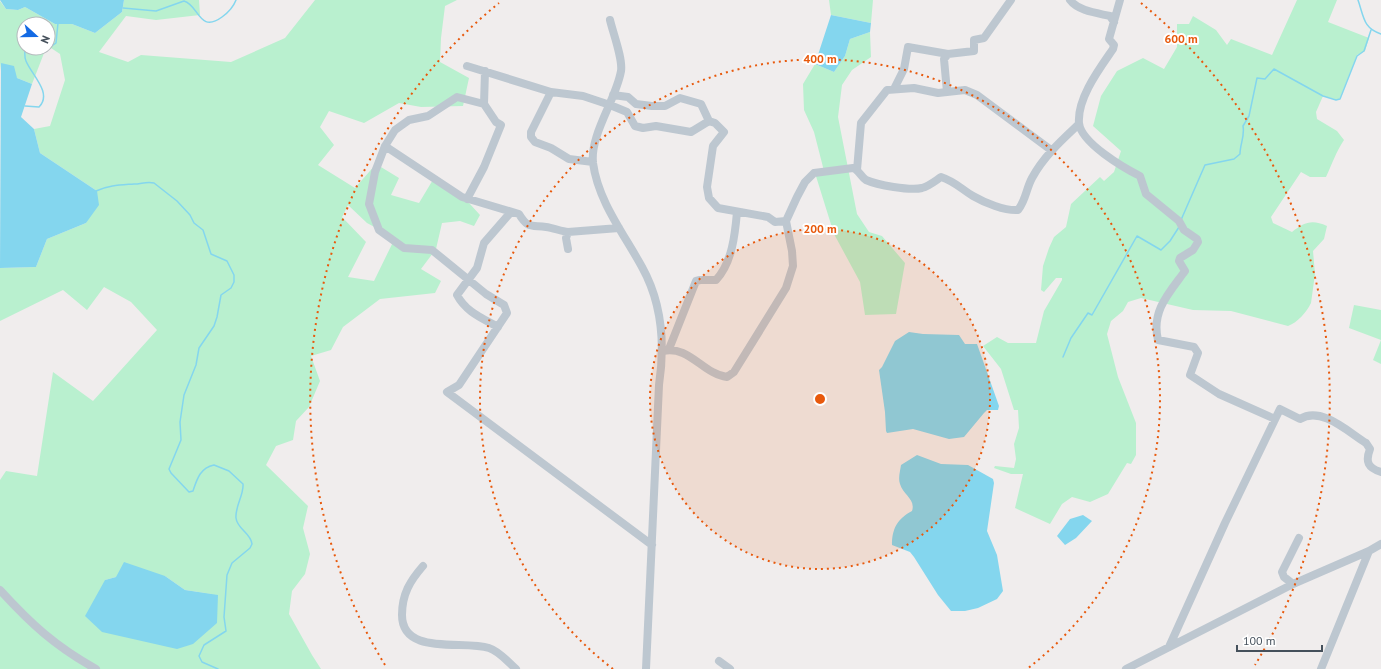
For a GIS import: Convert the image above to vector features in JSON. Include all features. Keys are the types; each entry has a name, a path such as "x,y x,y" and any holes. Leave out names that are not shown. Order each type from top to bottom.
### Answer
{"street":[{"path":"894,89 904,68 908,47 948,54 974,51 974,40 984,38 1011,0"},
{"path":"1070,0 1073,4 1093,12 1110,16 1114,22"},
{"path":"1120,0 1109,39 1114,45 1093,78 1080,108 1079,124 1089,142 1127,170 1140,176 1146,194 1197,239 1198,242 1193,250 1180,258 1179,260 1185,270 1158,311 1156,325 1158,340 1194,347 1198,352 1190,375 1219,394 1275,419"},
{"path":"610,20 621,69 610,104 596,140 593,162 597,182 619,228 642,268 650,287 661,324 666,350"},
{"path":"948,54 944,59 948,92"},
{"path":"467,66 552,92 583,96 610,104 627,112 635,126 642,128 656,126 691,132 709,121 716,123 724,132 713,146 707,187 709,198 718,208 768,217 776,222 786,221"},
{"path":"467,198 484,167 501,126 496,122 484,104 485,71"},
{"path":"857,170 861,124 887,90 894,89 914,88 938,93 965,90 977,95 1051,150"},
{"path":"552,92 530,132 531,137 535,142 551,148 570,159 593,162"},
{"path":"613,95 628,98 636,104 652,106 665,106 680,98 701,104 709,121"},
{"path":"484,104 457,97 428,116 408,120 395,130 385,146 375,172 370,204 379,230 404,248 432,250 468,280 504,305 507,313 498,327 459,385 447,392 652,545"},
{"path":"666,350 682,352 718,376 727,377 734,372 786,288 793,266 792,251 786,221 805,182 814,173 853,168 857,170 864,179 879,184 912,188 922,188 941,177 953,181 973,196 1002,207 1018,210 1024,202 1031,179 1051,150 1079,124"},
{"path":"385,146 453,192 467,198 519,214 524,222 531,227 546,227 568,232 619,228"},
{"path":"498,327 469,311 461,304 456,295 477,268 484,243 511,212"},
{"path":"646,669 659,385 666,350 696,282 700,280 716,280 720,276 729,256 735,234 737,212"},
{"path":"568,232 566,238 568,249"},
{"path":"1169,647 1225,523 1280,409 1300,419 1307,414 1324,417 1366,443 1370,449 1366,458 1368,464 1373,469 1381,472"},
{"path":"1293,584 1284,577 1282,572 1299,538"},
{"path":"1126,669 1293,584 1369,551 1381,544"},
{"path":"1321,669 1369,551"},
{"path":"423,566 408,584 402,602 402,622 407,633 414,639 426,643 491,648 516,669"},
{"path":"0,590 25,618 47,637 66,652 96,669"},
{"path":"720,661 730,669"}],"green space":[{"path":"124,0 199,0 200,15 156,20 126,16 99,52 128,62 141,55 231,62 285,38 315,0 457,0 445,6 440,62 469,78 463,106 421,107 399,103 364,123 329,111 320,127 334,145 318,165 355,188 376,164 399,178 391,195 419,203 434,178 459,192 480,215 474,226 460,221 442,223 436,249 421,269 441,281 435,293 380,299 343,327 331,350 311,356 320,381 309,407 296,421 293,440 276,446 266,465 308,506 303,528 310,554 305,574 292,591 289,614 321,669 0,669 0,480 6,471 37,476 53,372 93,401 157,330 131,302 104,287 87,310 63,290 0,321 0,268 36,267 47,239 86,223 97,191 40,153 34,129 50,126 65,80 60,54 56,51 56,24 72,24 95,33 122,12","holes":["348,205 367,223 395,238 374,281 348,277 366,242 342,217","165,576 185,590 218,595 105,580 116,577"]},
{"path":"829,0 873,0 871,23 831,15"},
{"path":"1297,0 1337,0 1328,22 1369,38 1365,51 1357,55 1339,100 1323,96 1316,112 1317,119 1337,131 1344,140 1326,177 1310,177 1301,172 1271,217 1273,223 1292,232 1304,224 1312,222 1327,226 1324,239 1313,251 1315,274 1311,303 1309,307 1298,320 1288,326 1231,311 1193,310 1141,298 1128,302 1123,311 1111,321 1107,334 1118,377 1136,423 1136,455 1131,464 1127,463 1108,494 1090,502 1072,497 1062,504 1050,524 1015,508 1023,474 1011,474 994,468 995,466 1014,468 1016,459 1014,444 1019,428 1018,410 1014,410 1001,369 983,346 997,337 1008,343 1036,343 1044,311 1062,280 1062,278 1056,278 1044,292 1041,290 1043,266 1049,248 1054,237 1066,227 1071,204 1100,177 1104,181 1114,172 1121,151 1093,126 1101,96 1117,71 1143,58 1164,69 1177,47 1177,24 1189,24 1193,16 1216,30 1227,45 1231,39 1272,55"},
{"path":"0,1 6,9 18,10 25,7 41,16 16,16 16,56 43,56 32,84 17,78 1,63 0,71"},
{"path":"870,32 871,57 852,70 842,85 838,117 857,214 869,232 882,236 905,263 896,314 865,315 860,282 834,234 815,173 824,171 814,132 804,110 803,84 815,64 834,72 845,56 850,39"},
{"path":"1354,305 1381,310 1381,340 1349,328"},
{"path":"1381,340 1381,364 1373,360"}],"water":[{"path":"0,0 124,0 122,12 95,33 72,24 56,24 56,16 41,16 25,7 18,10 6,9"},
{"path":"831,15 871,23 870,32 850,39 845,56 834,72 815,64"},
{"path":"1,63 14,66 17,78 32,84 21,117 34,129 40,153 97,191 99,205 86,223 47,239 36,267 0,268"},
{"path":"909,332 959,335 965,344 977,344 999,406 998,410 987,410 964,437 949,439 913,429 887,433 879,370 895,341"},
{"path":"917,455 941,464 968,465 993,479 994,483 987,531 997,555 1003,591 997,599 978,608 965,611 951,611 938,595 910,552 892,545 896,525 903,517 912,511 913,507 911,500 900,484 899,477 901,465"},
{"path":"1083,515 1092,521 1076,538 1065,545 1057,536 1070,519"},
{"path":"124,562 165,576 185,590 218,595 217,623 193,644 177,649 102,632 85,616 105,580 116,577"}],"waterway":[{"path":"123,8 156,11 184,1 189,4 200,17 208,22 214,21 229,12 236,0"},
{"path":"1358,0 1367,25 1375,32 1381,34"},
{"path":"56,43 58,23"},
{"path":"1181,220 1205,165 1234,159 1240,154 1243,126 1249,116 1257,78 1265,79 1274,69 1323,96 1336,100 1340,99 1357,56 1364,51 1371,30"},
{"path":"25,56 25,59 40,84 44,96 43,102 39,107 25,106"},
{"path":"96,191 115,186 146,182 154,183 177,201 190,215 194,223 203,230 211,254 227,261 234,275 234,282 231,288 221,295 214,326 199,348 196,365 184,395 180,422 181,440 169,469 189,492 193,491 202,471 209,466 214,465 229,471 243,484 236,518 237,522 249,537 252,544 250,548 232,563 227,575 224,617 226,631 204,645 199,656 202,662 218,669"},
{"path":"1063,357 1071,338 1088,313 1092,315 1137,236 1161,250 1170,241 1179,227"}]}
